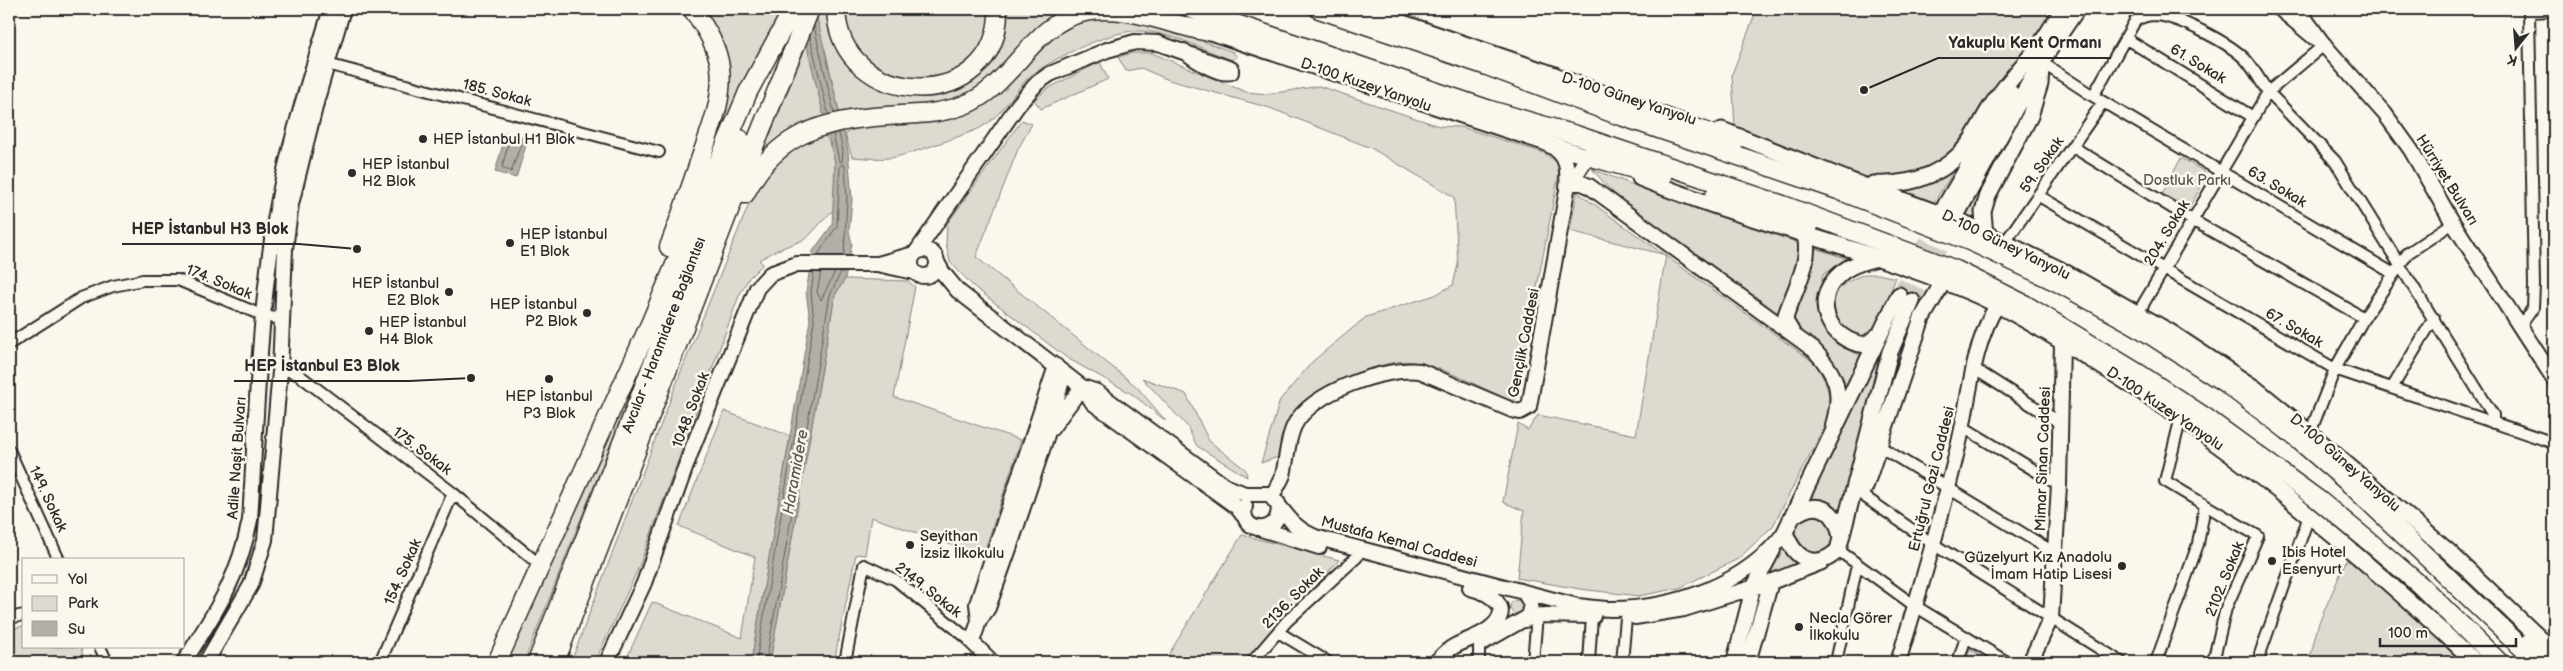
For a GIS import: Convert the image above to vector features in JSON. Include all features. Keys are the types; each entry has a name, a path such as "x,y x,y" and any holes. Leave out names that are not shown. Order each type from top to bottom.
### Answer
{"highway":[{"path":"609,409 717,110 720,84 717,54 711,38 692,9"},
{"name":"Avcılar - Haramidere Bağlantısı","path":"555,662 700,286 810,9"},
{"path":"836,9 839,30 846,46 862,65 887,82 900,87 922,89 955,81 977,65 992,45 996,33 998,9"},
{"path":"700,286 717,262 744,199 761,167 786,143 801,134 845,120 918,115 950,110 966,104 983,95 999,83 1033,43 1050,28 1065,19 1084,12 1114,9 1126,10 1204,31"},
{"path":"1192,9 1490,110 1576,136 1784,205 1956,270 2024,304 2141,375 2205,417 2320,501 2377,548 2420,585 2499,662"},
{"path":"1319,9 1487,66 1615,114 1845,185"},
{"path":"496,662 609,409 650,324 748,92 792,10"},
{"name":"Avcılar - Haramidere Bağlantısı","path":"537,662 792,10"},
{"path":"1544,73 1740,144 1820,177 1845,185 1938,228 2025,265 2134,325 2260,409 2325,462 2537,662"},
{"path":"1588,156 1663,177 1847,237 1916,254"},
{"path":"566,662 609,542 616,504"},
{"path":"2381,513 2450,565 2552,662"}],"main road":[{"name":"Adile Naşit Bulvarı","path":"184,662 233,580 246,538 250,520 264,316 281,188 331,9"},
{"path":"193,647 208,660 251,585 261,556 270,503 280,371 285,249 291,204 343,9"},
{"name":"D-100 Kuzey Yanyolu","path":"1146,9 1204,31 1447,113 1588,156 1688,196 1805,236 1878,258 1943,282 1996,305 2062,342 2181,417 2273,486 2390,582 2475,662"},
{"name":"D-100 Güney Yanyolu","path":"1362,9 1544,73"},
{"path":"1952,208 2063,9"},
{"path":"1845,185 1907,183 1922,178 1950,162 1968,144 2001,92 2039,55 2076,9"},
{"path":"2281,9 2324,45"},
{"name":"Hürriyet Bulvarı","path":"2298,9 2324,45 2385,114 2411,150 2453,223 2521,325 2554,379"},
{"path":"1082,387 1097,392 1225,486 1236,492 1265,493 1275,500 1279,515 1276,521 1267,528 1261,529 1249,524 1244,514 1237,507 1093,403 1082,387 1060,369 958,291 919,274 911,265 916,252 943,216 1018,105 1037,84 1050,74 1107,50 1135,42 1158,43 1184,51"},
{"path":"1985,234 1983,212 1988,195 2030,116 2040,84 2039,55"},
{"path":"1540,140 1554,147 1565,159 1568,167 1568,187"},
{"path":"1568,187 1588,156"},
{"path":"1568,187 1582,182 1589,186 1791,331 1814,350 1827,364 1835,378 1837,401 1829,439"},
{"name":"D-100 Güney Yanyolu","path":"1845,185 1962,222 2059,269 2170,332 2256,389 2310,433 2449,552 2554,652"},
{"name":"Gençlik Caddesi","path":"1275,500 1291,437 1299,418 1320,399 1362,381 1398,370 1420,371 1512,410 1520,412 1529,407 1568,187"},
{"path":"919,274 935,270 936,244 943,216"},
{"path":"1791,331 1785,321 1806,258 1808,248 1805,236"},
{"path":"916,252 926,250 936,260 958,291"},
{"name":"1048. Sokak","path":"877,264 916,252"},
{"path":"1878,258 1855,264 1839,274 1831,283 1825,306 1827,318 1834,330 1844,339 1855,344 1866,345 1881,333"},
{"name":"1048. Sokak","path":"607,662 644,583 692,449 756,288 770,274 796,264 877,264 919,274"},
{"path":"1849,513 1862,495 1922,318 1943,282"},
{"path":"1500,610 1506,622 1592,616 1626,618 1684,609 1753,588 1771,582 1830,558 1840,544 1906,298 1881,333 1784,531 1753,588 1734,662"},
{"name":"Ertuğrul Gazi Caddesi","path":"1898,662 1948,489 1963,427 1973,368 1988,320 1996,305"},
{"name":"Mimar Sinan Caddesi","path":"2030,662 2051,618 2059,485 2062,342"},
{"path":"992,662 972,642 979,621 988,608 1047,435 1060,369"},
{"path":"979,621 978,604 1060,369"},
{"path":"1047,435 1082,387"},
{"path":"1244,514 1247,502 1254,494"},
{"name":"Mustafa Kemal Caddesi","path":"1275,500 1303,531 1315,537 1576,606 1609,610 1673,602 1695,595 1732,578 1784,531"},
{"path":"1784,531 1808,507 1826,510 1838,522 1840,544"},
{"name":"Mustafa Kemal Caddesi","path":"1261,529 1487,592 1497,601 1500,610"},
{"path":"1784,531 1792,549 1799,555 1822,562"},
{"path":"1748,662 1771,582"},
{"path":"1521,591 1531,609 1525,620 1456,655 1439,660 1451,648 1494,625 1506,596 1521,591"}],"street":[{"path":"2521,325 2533,308 2534,284 2530,12 2554,11"},
{"path":"2092,96 2135,21 2142,17 2157,15 2204,33 2245,60 2268,92 2335,161 2401,264 2493,415 2493,423"},
{"name":"61. Sokak","path":"2125,38 2253,117"},
{"name":"204. Sokak","path":"2138,313 2268,92 2324,45"},
{"name":"63. Sokak","path":"2039,55 2092,96 2394,274"},
{"name":"185. Sokak","path":"327,64 659,152"},
{"name":"59. Sokak","path":"2004,244 2073,147 2102,102"},
{"path":"2073,147 2192,220 2364,318"},
{"name":"67. Sokak","path":"2039,196 2335,369 2554,443"},
{"path":"2310,433 2335,369 2364,318 2408,253 2453,223"},
{"name":"174. Sokak","path":"9,344 81,298 113,286 143,280 178,280 264,316 282,319"},
{"path":"2392,388 2434,318"},
{"path":"1973,368 2060,422"},
{"name":"175. Sokak","path":"280,371 290,371 299,375 453,493 540,565"},
{"path":"2156,662 2198,544 2205,505 2165,481 2181,417"},
{"path":"1963,427 2059,485"},
{"path":"1878,446 2055,553"},
{"name":"149. Sokak","path":"9,450 59,558"},
{"name":"154. Sokak","path":"380,662 453,493"},
{"path":"1862,495 1933,544 2121,662"},
{"name":"2102. Sokak","path":"2205,505 2258,536 2226,608 2213,662"},
{"path":"2260,662 2260,654 2309,516"},
{"path":"1840,544 1857,566 1915,606 2007,662"},
{"name":"2136. Sokak","path":"1252,662 1278,632 1357,557"},
{"name":"2149. Sokak","path":"845,662 864,565 896,580 972,642"},
{"path":"1836,662 1857,566"},
{"path":"9,618 22,615"},
{"path":"1589,662 1592,616"},
{"path":"1622,662 1626,618"},
{"path":"1525,620 1533,662"},
{"path":"1278,632 1328,662"},
{"path":"1958,662 1966,637"},
{"path":"1478,662 1479,644"},
{"path":"100,648 107,662"}],"green space":[{"path":"701,9 781,9 684,220 727,77"},
{"path":"821,9 829,9 831,30 840,51 896,92 923,95 1000,43 1005,28 1005,9 1073,9 1002,70 962,100 888,112 762,155","holes":["825,49 838,107 823,111 809,53"]},
{"path":"844,9 991,9 992,27 977,59 946,81 887,78 849,42"},
{"path":"1757,9 2054,9 2019,61 1947,157 1926,170 1908,176 1879,180 1855,177 1735,129 1732,74"},
{"path":"1088,17 1148,21 1233,52 1237,57 1232,60 1184,41 1159,34 1134,31 1109,36 1062,56 1036,72 1021,85 994,118 980,128 897,157 852,157 845,134 861,125 920,123 968,113 1048,38 1065,27"},
{"path":"1132,53 1152,53 1246,92 1269,94 1319,86 1439,126 1461,127 1544,153 1558,163 1559,173 1515,401 1438,368 1407,361 1388,364 1331,385 1306,399 1289,422 1278,457 1261,463 1280,400 1313,361 1366,317 1435,295 1453,285 1458,264 1454,197 1371,148 1270,108 1169,80 1141,68 1126,71 1118,57"},
{"path":"1100,62 1108,79 1041,109 1034,100 1047,89"},
{"path":"1022,120 1032,124 1018,149 976,257 1137,387 1166,421 1132,394 1067,358 973,286 950,262 946,243 947,224"},
{"path":"826,135 835,159 834,209 806,239 777,250 759,260 763,264 749,278 739,296 638,569 595,662 571,662 680,374 755,189 780,158 799,143"},
{"path":"1965,153 1933,204 1913,196 1890,191"},
{"name":"Dostluk Parkı","path":"2181,158 2204,171 2207,176 2189,208 2162,194"},
{"path":"1592,169 1696,209 1848,259 1823,275 1819,303 1821,321 1830,337 1840,346 1862,356 1845,393 1843,378 1827,352 1613,193"},
{"path":"1989,173 1975,219 1967,215"},
{"path":"1577,192 1664,254 1570,231"},
{"path":"1666,256 1816,364 1828,390 1828,419 1773,526 1738,559 1679,588 1639,596 1580,589 1517,578 1524,511 1503,502 1518,424 1528,430 1538,415 1636,435"},
{"path":"1865,274 1878,274 1896,278 1872,335 1863,340 1838,329 1834,301 1835,294 1839,288 1845,283"},
{"path":"845,279 908,281 915,287 894,397 1021,440 983,556 871,517 865,555 856,554 834,662 770,662 835,295"},
{"path":"1903,296 1909,299 1840,515 1804,504"},
{"path":"664,310 524,662 507,662"},
{"path":"1142,378 1186,394 1209,441 1246,470 1247,477 1197,446 1187,426"},
{"path":"724,411 790,436 751,662 625,662 652,602 742,638 755,557 679,526"},
{"path":"1814,516 1828,521 1833,535 1828,549 1814,554 1800,549 1795,535 1800,521"},
{"path":"1242,535 1339,560 1248,662 1164,662"},
{"path":"1783,542 1802,562 1763,577"},
{"path":"2348,556 2465,662 2309,662 2318,625"},
{"path":"1514,600 1520,600 1524,607 1520,614 1514,614 1510,610 1510,604"},
{"path":"22,626 22,648 81,648 84,662 9,662 9,629"},
{"path":"1970,649 1990,662 1965,662"}],"water":[{"name":"Haramidere","path":"798,9 815,9 848,150 852,200 849,231 852,244 845,279 835,295 770,662 751,662 810,320 806,292 813,251 832,225 835,163"},
{"path":"506,133 528,139 516,178 495,172"}],"tunnel":[{"path":"1899,295 1939,218"},
{"path":"1912,301 1953,222"}],"place":[{"name":"Yakuplu Kent Ormanı","path":"1864,90"},
{"name":"HEP İstanbul H1 Blok","path":"423,139"},
{"name":"HEP İstanbul H2 Blok","path":"352,173"},
{"name":"HEP İstanbul E1 Blok","path":"510,243"},
{"name":"HEP İstanbul H3 Blok","path":"357,249"},
{"name":"HEP İstanbul E2 Blok","path":"449,292"},
{"name":"HEP İstanbul P2 Blok","path":"587,313"},
{"name":"HEP İstanbul H4 Blok","path":"369,331"},
{"name":"HEP İstanbul E3 Blok","path":"471,378"},
{"name":"HEP İstanbul P3 Blok","path":"549,379"},
{"name":"Seyithan İzsiz İlkokulu","path":"910,545"},
{"name":"Ibis Hotel Esenyurt","path":"2272,561"},
{"name":"Güzelyurt Kız Anadolu İmam Hatip Lisesi","path":"2122,566"},
{"name":"Necla Görer İlkokulu","path":"1799,627"}]}
